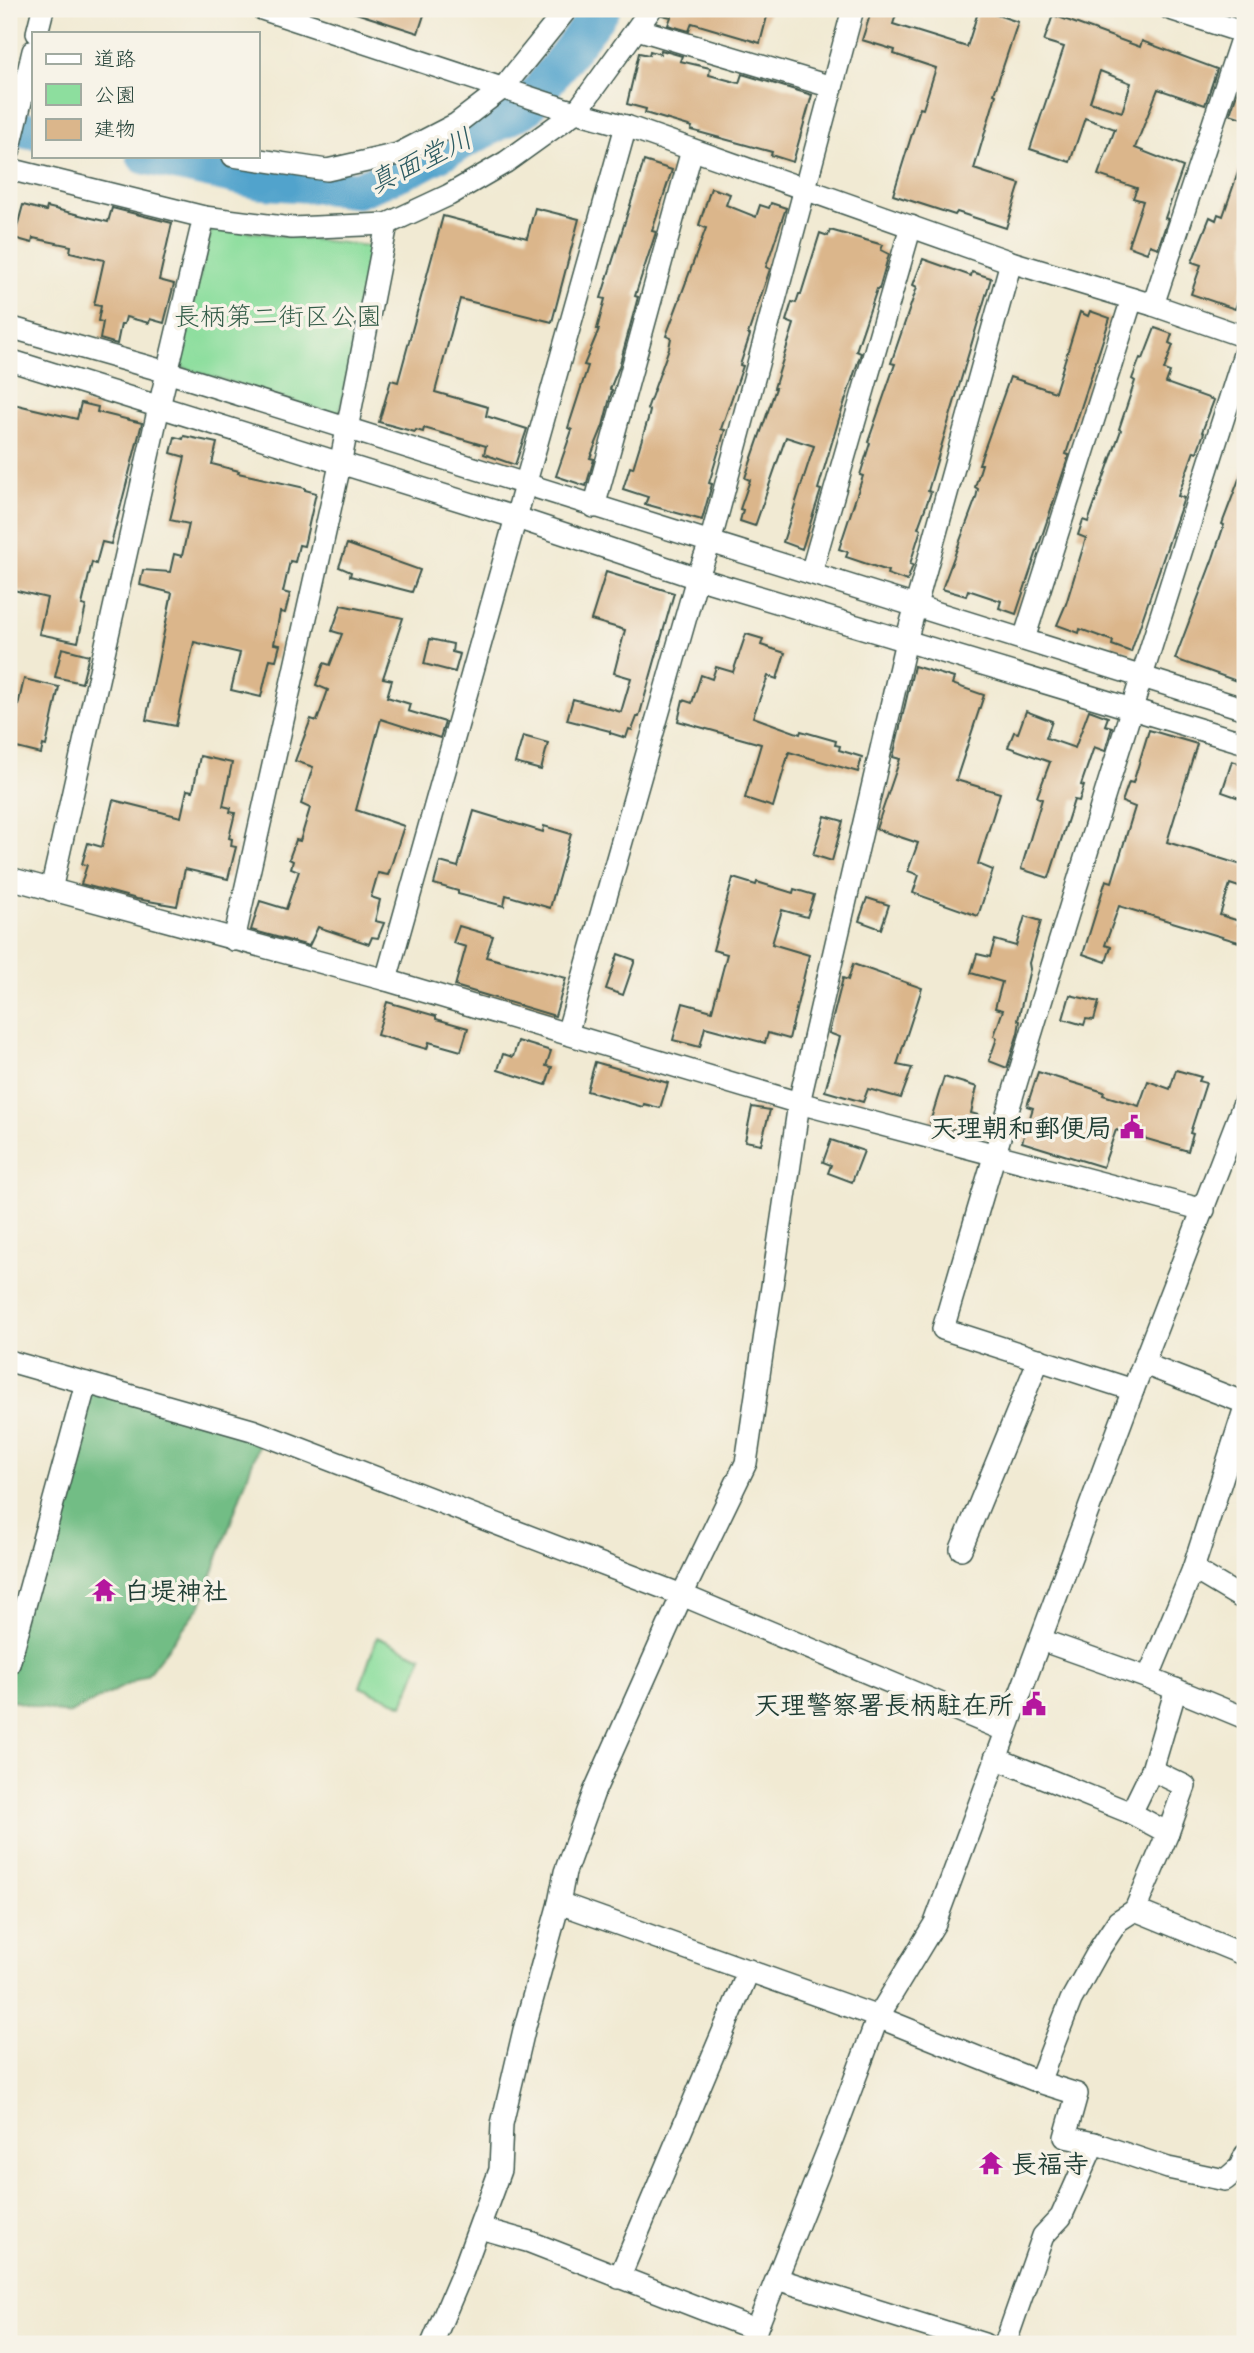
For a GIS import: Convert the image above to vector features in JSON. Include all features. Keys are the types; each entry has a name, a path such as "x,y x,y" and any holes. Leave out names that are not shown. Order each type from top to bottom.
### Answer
{"street":[{"path":"37,32 43,9"},
{"path":"262,9 569,110 626,126 1012,262 1153,305 1245,337"},
{"path":"246,158 327,170 398,154 456,124 508,89 567,9"},
{"path":"9,169 204,217 292,228 387,224 449,195 506,162 569,110 651,9"},
{"path":"567,1034 697,578 710,542 853,9"},
{"path":"1153,305 1245,31 1170,9"},
{"path":"637,29 832,87"},
{"path":"9,152 32,56"},
{"path":"386,980 626,126"},
{"path":"594,506 692,150"},
{"path":"51,890 204,217"},
{"path":"234,940 340,465 387,224"},
{"path":"811,573 911,226"},
{"path":"432,2344 480,2228 500,2170 502,2124 565,1872 594,1792 682,1595 746,1463 799,1103 905,641 1012,262"},
{"path":"1024,639 1132,299"},
{"path":"9,327 167,372 1245,709"},
{"path":"1133,1390 943,1329 1132,707 1245,351"},
{"path":"9,360 517,518 697,578 1245,743"},
{"path":"9,878 386,980 799,1103 1204,1210"},
{"path":"480,2228 530,2242 755,2337 878,2017 935,1923 1133,1390 1245,1100"},
{"path":"961,1549 1039,1359"},
{"path":"9,1361 252,1430 682,1595 1006,1731"},
{"path":"1144,1364 1245,1405 1193,1569 1148,1678"},
{"path":"9,1664 86,1383"},
{"path":"1193,1569 1245,1600"},
{"path":"1041,1640 1148,1678 1245,1718"},
{"path":"1131,1813 1152,1770 1175,1689"},
{"path":"995,1758 1131,1813 1168,1833"},
{"path":"1039,2082 1071,2000 1118,1921 1135,1910 1168,1833 1185,1786 1152,1770"},
{"path":"559,1903 878,2017 1039,2082 1077,2094 1065,2137 1094,2143 1168,2168 1225,2180 1240,2167 1245,2155"},
{"path":"1135,1910 1245,1955"},
{"path":"619,2278 749,1970"},
{"path":"1005,2344 1043,2236 1061,2217 1094,2143"},
{"path":"778,2279 984,2344"}],"green space":[{"name":"長柄第二街区公園","path":"212,227 376,247 339,416 177,366"},
{"path":"86,1383 263,1433 201,1605 147,1675 68,1714 9,1700 9,1666"},
{"path":"377,1637 422,1657 403,1705 360,1687"}],"building":[{"path":"354,9 426,9 418,33 353,12"},
{"path":"664,9 769,9 760,43 692,23 689,31 668,25 671,17 662,15"},
{"path":"872,9 898,9 893,24 967,47 979,9 1018,22 994,94 996,95 974,169 1020,184 1006,228 893,195 920,108 923,109 936,68 894,54 895,50 862,40"},
{"path":"1053,15 1140,47 1142,41 1217,69 1205,105 1158,89 1135,148 1183,167 1165,218 1168,219 1158,248 1150,245 1147,253 1128,246 1143,201 1133,198 1137,188 1098,175 1115,129 1085,118 1070,162 1030,149 1064,47 1044,41","holes":["1100,71 1131,83 1122,112 1090,102"]},
{"path":"661,50 682,56 680,61 710,68 709,75 739,83 742,74 812,95 793,162 771,155 772,152 691,130 692,127 645,113 646,109 627,104 639,53 649,55 650,51 660,54"},
{"path":"1239,87 1245,89 1245,119 1230,114"},
{"path":"1243,158 1245,280 1235,309 1191,294 1201,265 1192,262 1210,217 1216,220 1218,214 1223,216"},
{"path":"644,161 672,170 652,231 656,232 635,296 638,297 619,367 610,389 612,390 603,426 590,458 594,459 586,486 556,476 572,430 568,428 588,366 584,365 599,329 605,299 601,298"},
{"path":"711,188 730,194 726,205 756,217 760,205 769,208 771,203 786,208 766,267 770,269 748,334 750,335 740,365 743,366 721,429 725,430 709,483 712,484 702,520 645,504 648,497 623,489 630,467 633,468 650,411 647,409 669,348 671,338 666,336 706,228 699,225"},
{"path":"23,205 46,211 47,207 108,222 112,208 172,223 159,280 174,284 164,323 150,319 149,323 126,317 124,324 121,324 117,344 100,339 103,322 98,321 101,306 94,305 104,260 70,252 71,246 33,238 32,243 14,238"},
{"path":"535,208 579,219 552,322 460,299 435,392 488,407 486,416 527,429 515,465 484,454 486,446 424,428 423,432 415,432 379,422 391,380 398,382 443,216 527,238"},
{"path":"830,230 883,245 881,250 889,254 856,351 861,353 802,549 783,542 814,446 786,437 755,526 740,521 743,510 740,509 750,480 745,478 776,388 794,324 786,321 792,302 796,303 801,294 820,233 828,236"},
{"path":"923,259 971,276 972,272 991,278 928,491 931,492 918,528 921,529 907,581 887,574 888,571 846,557 848,552 839,549 863,476 860,475 870,443 868,442 895,364 891,363 917,287 913,285"},
{"path":"1090,311 1110,318 1066,454 1069,455 1016,614 999,608 1001,601 968,590 966,596 942,589 976,498 978,489 975,487 982,464 979,464 1010,377 1055,392 1080,312 1088,316"},
{"path":"1155,328 1172,334 1169,343 1173,345 1164,370 1170,372 1166,383 1214,400 1197,452 1194,451 1178,496 1184,498 1131,652 1112,645 1113,641 1080,629 1079,633 1057,625 1086,538 1078,535 1083,520 1088,522 1121,430 1119,429 1135,381 1132,379"},
{"path":"9,403 77,419 81,403 98,407 97,412 142,423 111,544 102,542 96,564 92,562 82,605 86,606 78,642 39,634 47,598 9,589"},
{"path":"184,436 217,443 212,464 316,493 304,546 299,545 295,562 290,561 283,592 290,594 285,613 280,612 274,644 280,645 276,660 270,659 261,697 231,690 240,653 194,642 176,726 146,720 172,593 140,585 143,570 170,572 174,554 182,556 189,524 170,520 185,457 171,453 175,437 183,439"},
{"path":"1245,466 1245,684 1175,659"},
{"path":"347,544 420,570 412,592 350,576 351,572 339,567"},
{"path":"606,572 674,593 639,717 632,730 629,729 626,738 567,720 573,699 621,712 631,678 614,673 625,630 591,620"},
{"path":"341,605 403,618 383,678 392,680 387,697 410,704 408,711 445,722 440,738 381,719 356,810 404,826 388,875 378,873 371,897 380,900 375,921 384,923 378,938 372,937 369,944 318,927 309,946 251,930 260,901 286,909 299,871 291,868 293,861 289,859 296,840 300,841 310,808 301,804 313,767 295,761 311,719 317,721 328,690 316,685 324,663 330,665 342,634 332,631"},
{"path":"746,634 763,639 761,645 785,653 777,679 768,676 753,717 800,734 801,731 836,741 835,745 840,746 839,750 862,757 858,772 789,752 773,807 745,798 761,744 678,721 683,700 692,703 701,675 712,679 716,667 733,672"},
{"path":"430,639 453,644 452,652 460,654 455,672 424,664"},
{"path":"62,648 89,655 82,683 55,677"},
{"path":"914,666 954,678 952,684 984,695 956,780 1000,793 978,864 993,870 978,916 913,893 919,875 908,871 918,843 876,829 900,759 893,757"},
{"path":"24,679 59,687 46,746 43,745 41,754 9,746"},
{"path":"1089,710 1108,717 1105,725 1112,727 1105,751 1094,747 1081,785 1084,786 1079,801 1074,800 1049,878 1021,869 1042,799 1037,797 1050,762 1008,747 1014,732 1018,733 1026,711 1052,721 1046,738 1075,748"},
{"path":"1149,730 1197,744 1167,842 1245,866 1245,889 1230,884 1220,915 1239,921 1238,925 1245,927 1245,933 1242,943 1119,906 1105,945 1111,947 1106,962 1083,954 1106,880 1112,882 1135,807 1122,802 1129,782 1133,783"},
{"path":"523,736 548,743 541,770 515,763"},
{"path":"200,756 232,763 223,806 231,808 230,812 235,813 229,838 232,839 231,846 236,847 228,879 185,869 177,906 137,899 81,884 87,865 82,864 88,843 102,847 113,800 181,817 187,790 193,791"},
{"path":"1232,761 1245,765 1245,800 1222,792"},
{"path":"474,811 543,832 544,826 571,834 550,908 506,895 504,906 458,894 458,891 434,884 440,862 458,867"},
{"path":"825,816 843,821 832,861 813,855"},
{"path":"733,878 793,893 794,889 814,895 807,917 782,910 772,944 809,955 789,1039 768,1033 765,1043 705,1027 700,1047 673,1040 683,1003 712,1011 727,954 713,950"},
{"path":"867,898 889,905 881,929 859,921"},
{"path":"1025,916 1041,921 1029,963 1018,1033 1007,1068 989,1061 1003,1010 995,1008 1002,982 971,973 977,954 990,957 995,940 1016,946"},
{"path":"459,926 493,936 486,957 566,978 555,1016 455,986 466,947 453,943"},
{"path":"618,954 635,960 623,995 606,989"},
{"path":"853,964 922,988 897,1065 912,1068 901,1098 868,1089 863,1102 825,1091 840,1037 829,1033 843,978 848,980"},
{"path":"1070,995 1099,1002 1094,1020 1086,1019 1084,1025 1063,1019"},
{"path":"387,1002 468,1028 461,1051 429,1042 427,1049 377,1035"},
{"path":"518,1041 551,1051 546,1066 552,1067 546,1085 498,1070 503,1054 513,1057"},
{"path":"595,1062 668,1083 660,1108 644,1104 643,1107 587,1091"},
{"path":"1176,1070 1201,1077 1199,1081 1206,1083 1190,1133 1193,1134 1188,1151 1116,1130 1103,1167 1022,1142 1033,1108 1027,1106 1038,1072 1104,1092 1103,1095 1139,1106 1148,1081 1170,1089"},
{"path":"944,1077 977,1087 971,1113 978,1115 972,1135 930,1122"},
{"path":"752,1107 770,1110 761,1144 745,1141"},
{"path":"831,1140 864,1151 852,1182 828,1173 831,1165 823,1162"}],"waterway":[{"name":"真面堂川","path":"154,158 259,181 357,190 413,167 526,108 602,9"},
{"name":"真面堂川","path":"9,126 32,131"}],"place":[{"name":"天理朝和郵便局","path":"1132,1127"},
{"name":"白堤神社","path":"104,1590"},
{"name":"天理警察署長柄駐在所","path":"1034,1704"},
{"name":"長福寺","path":"991,2163"}]}
